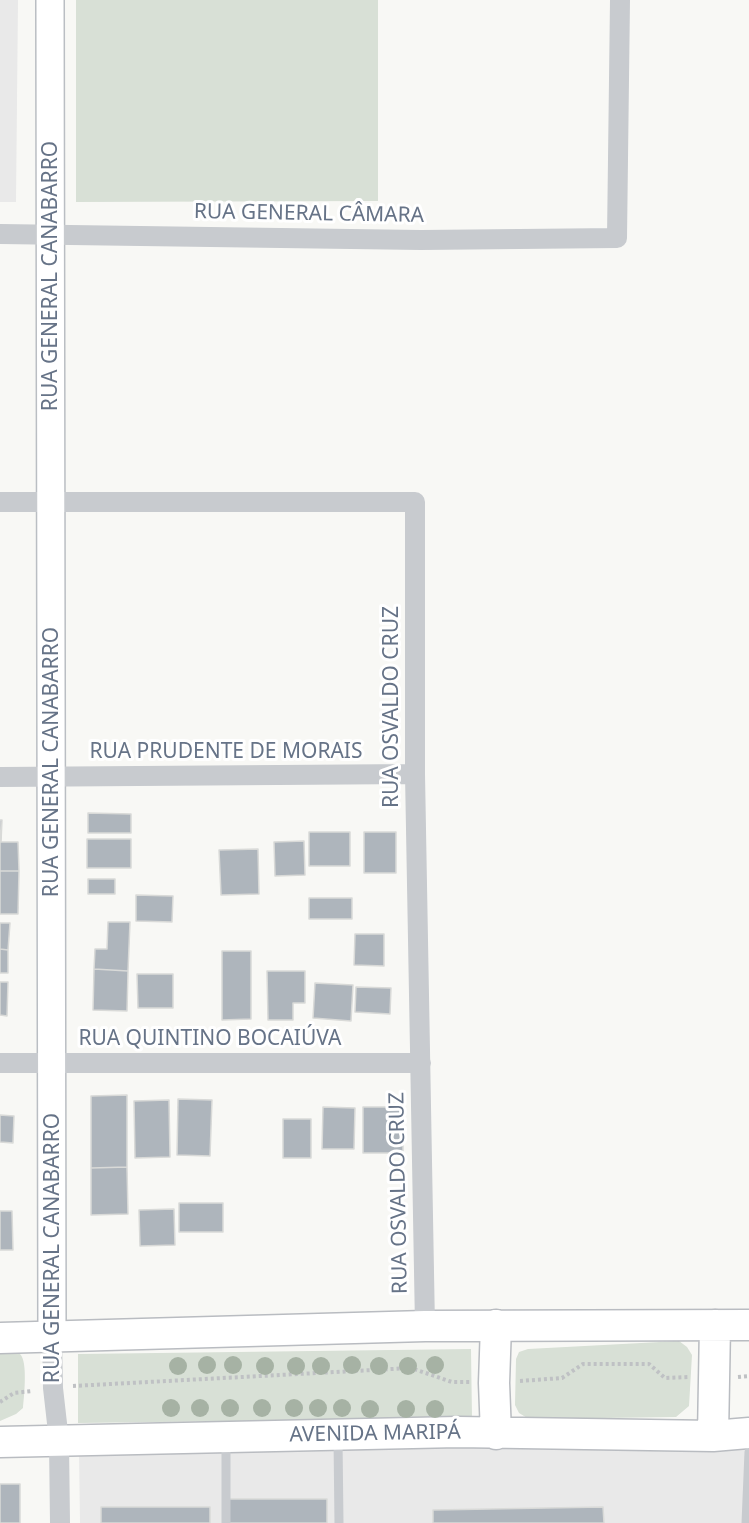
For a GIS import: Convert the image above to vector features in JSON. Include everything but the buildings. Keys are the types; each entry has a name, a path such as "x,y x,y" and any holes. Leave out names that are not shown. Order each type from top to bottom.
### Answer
{"main road":[{"path":"496,1325 494,1383 496,1434"},
{"path":"712,1436 715,1325"},
{"path":"0,1338 426,1326 749,1325"},
{"name":"AVENIDA MARIPÁ","path":"0,1442 338,1434 712,1436 749,1433"}],"street":[{"name":"RUA GENERAL CANABARRO","path":"50,0 52,1388 59,1441 60,1523"},
{"name":"RUA GENERAL CÂMARA","path":"0,234 421,240 617,238 620,0"},
{"name":"RUA OSVALDO CRUZ","path":"0,502 415,502 416,774 426,1326"},
{"name":"RUA PRUDENTE DE MORAIS","path":"0,777 416,774"},
{"name":"RUA QUINTINO BOCAIÚVA","path":"0,1063 421,1062"}],"lane":[{"path":"338,1434 339,1523"},
{"path":"225,1523 226,1437"},
{"path":"747,1523 749,1452"}],"path":[{"path":"0,1402 14,1393 87,1384 411,1368 452,1382 494,1383 562,1378 583,1364 649,1364 665,1378 749,1376"}],"shaded area":[{"path":"0,0 18,0 16,202 0,202"},
{"path":"76,0 378,0 378,201 76,202"},
{"path":"679,1341 692,1355 689,1406 676,1417 529,1419 519,1413 515,1405 516,1359 519,1352 528,1349"},
{"path":"471,1349 472,1418 78,1423 78,1354"},
{"path":"0,1350 20,1354 24,1364 25,1380 23,1408 0,1421"},
{"path":"749,1446 749,1523 80,1523 79,1450"}]}
